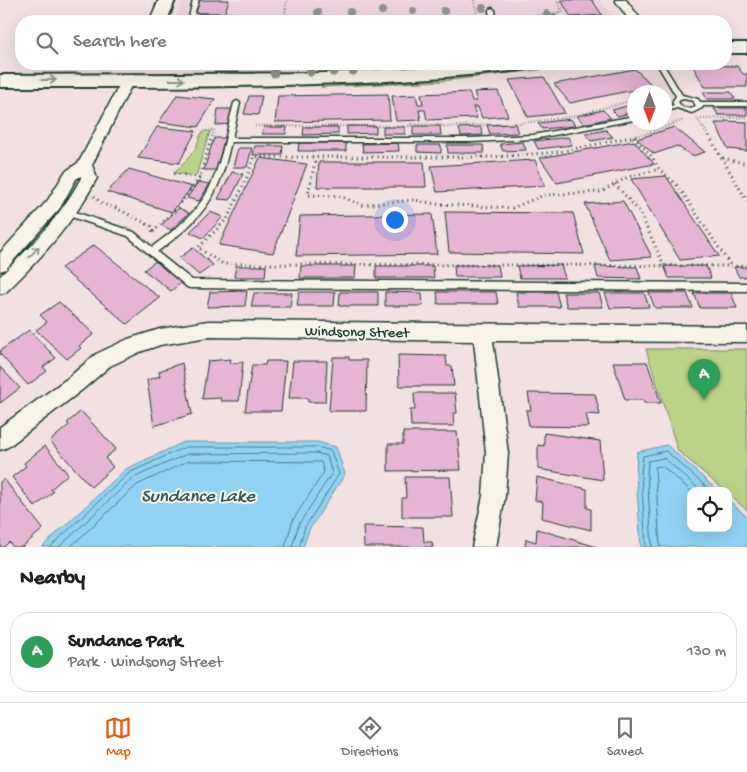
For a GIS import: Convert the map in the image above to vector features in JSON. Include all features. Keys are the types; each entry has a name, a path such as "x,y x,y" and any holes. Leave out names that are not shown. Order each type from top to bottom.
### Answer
{"main road":[{"path":"162,15 167,0"},
{"path":"732,37 747,37"},
{"path":"732,48 747,48"},
{"path":"0,65 15,66"},
{"path":"0,80 135,70 344,78 468,70"}],"street":[{"path":"620,0 631,15"},
{"path":"0,264 33,230 54,204 70,176 85,165 135,70"},
{"path":"0,287 18,270 69,213 78,200 88,178 85,165"},
{"name":"Windsong Street","path":"0,440 75,384 103,360 135,345 160,337 208,329 747,334"},
{"path":"483,332 497,453 494,496 484,547"}],"lane":[{"path":"191,15 196,0"},
{"path":"492,10 492,15"},
{"path":"664,70 680,97"},
{"path":"678,106 675,102 680,97 692,98 699,104 747,104"},
{"path":"152,251 182,228 206,202 216,179 237,103"},
{"path":"672,108 678,106 692,111 698,109 699,104"},
{"path":"228,140 472,140 533,137 627,119"},
{"path":"69,213 131,234 190,284 747,288"}],"path":[{"path":"285,15 287,0"},
{"path":"474,0 478,15"},
{"path":"541,15 563,12 557,0"},
{"path":"255,126 411,126 410,124 443,125 443,127 482,126 572,117 627,102"},
{"path":"695,115 723,158 747,201"},
{"path":"747,118 684,120 633,137 559,152 492,157 254,157 246,180 227,218 198,248 223,264 747,266"},
{"path":"153,232 178,207 200,177 214,130 212,130"},
{"path":"633,137 652,157 659,168 678,186 731,266"},
{"path":"316,156 308,195 340,196 363,205 414,200 437,204 512,208 544,195 601,192 628,177 659,168"},
{"path":"723,158 747,164"},
{"path":"174,173 216,179"},
{"path":"615,184 628,194 647,223 664,265"},
{"path":"94,196 102,204 114,207 151,226 153,232 158,234"}],"shaded area":[{"path":"182,0 600,0 612,15 177,15"}],"green space":[{"path":"534,70 537,70 441,81 321,87"},
{"path":"205,131 210,131 196,176 175,173 195,150 201,134"},
{"path":"646,349 747,349 747,510 732,497 732,487 720,487 678,451"}],"water":[{"name":"Sundance Lake","path":"184,442 317,442 336,447 345,474 309,530 303,547 42,547 126,469"},
{"path":"667,445 714,487 687,487 687,532 732,532 732,504 747,517 747,547 641,547 636,474 637,452"}],"building":[{"path":"200,0 229,0 224,15 195,15"},
{"path":"561,0 592,0 602,15 570,15"},
{"path":"732,66 737,66 743,74 747,74 747,87 705,87 695,70 732,70"},
{"path":"636,70 652,85 627,85 627,91 570,103 554,84"},
{"path":"544,77 565,113 528,117 509,80"},
{"path":"498,91 508,116 482,118 478,107 473,107 477,118 427,120 425,110 419,110 421,120 396,121 392,96 416,95 418,104 423,104 421,94 469,92 472,101 477,101 474,92"},
{"path":"703,92 731,92 735,99 707,99"},
{"path":"388,94 390,120 275,122 278,96"},
{"path":"177,95 215,99 198,127 159,122"},
{"path":"249,96 262,96 258,115 244,114"},
{"path":"627,106 627,114 618,116 612,110"},
{"path":"714,108 747,108 747,115 718,115"},
{"path":"218,109 232,109 230,124 216,125"},
{"path":"603,110 611,118 584,124 577,116"},
{"path":"571,119 575,126 542,129 538,123"},
{"path":"724,121 747,122 747,151 728,149 715,123 725,123"},
{"path":"515,124 518,133 490,134 487,125"},
{"path":"347,126 376,126 376,133 347,134"},
{"path":"413,126 440,126 441,135 413,135"},
{"path":"157,127 196,131 179,163 138,158"},
{"path":"264,127 287,127 286,134 262,134"},
{"path":"304,127 338,127 338,134 303,135"},
{"path":"383,127 405,127 405,134 383,134"},
{"path":"481,127 483,135 461,136 459,128"},
{"path":"674,127 705,152 692,156 677,146 654,154 637,139 665,130 672,130"},
{"path":"606,130 613,137 591,141 585,134"},
{"path":"568,137 572,145 538,149 534,141"},
{"path":"214,138 225,138 216,170 204,170"},
{"path":"634,141 654,164 557,183 540,158"},
{"path":"523,142 526,150 503,151 500,144"},
{"path":"299,143 346,143 346,151 298,151"},
{"path":"398,143 399,151 363,152 362,144"},
{"path":"417,145 441,145 441,153 417,152"},
{"path":"447,145 483,145 484,153 448,153"},
{"path":"255,146 283,146 282,155 253,155"},
{"path":"238,148 252,148 247,167 233,167"},
{"path":"260,158 307,164 273,253 219,245"},
{"path":"535,160 545,186 437,192 431,166"},
{"path":"319,162 424,162 426,187 317,187"},
{"path":"129,169 192,187 172,212 107,192"},
{"path":"232,172 243,174 230,200 218,199"},
{"path":"666,176 719,256 680,260 631,179"},
{"path":"198,182 210,184 199,201 187,198"},
{"path":"623,201 652,257 610,260 585,204"},
{"path":"179,208 189,213 171,230 161,225"},
{"path":"210,212 223,217 203,238 190,232"},
{"path":"445,212 573,213 584,254 449,252"},
{"path":"432,214 437,254 296,256 300,216"},
{"path":"94,245 160,298 127,324 61,268"},
{"path":"193,248 213,265 199,275 179,258"},
{"path":"157,260 183,281 171,291 144,270"},
{"path":"454,265 498,265 500,277 455,277"},
{"path":"561,265 565,278 520,278 517,266"},
{"path":"236,266 266,266 265,277 234,277"},
{"path":"301,266 356,266 355,278 300,278"},
{"path":"376,266 433,266 434,278 376,278"},
{"path":"595,266 637,267 641,279 598,278"},
{"path":"664,266 706,266 711,278 669,278"},
{"path":"734,267 747,267 747,277 739,277"},
{"path":"247,291 245,306 207,307 210,292"},
{"path":"299,292 335,292 334,306 297,306"},
{"path":"340,292 378,292 378,306 339,306"},
{"path":"385,292 422,293 423,306 385,306"},
{"path":"437,292 496,292 498,304 438,304"},
{"path":"516,292 556,292 560,307 519,307"},
{"path":"254,293 292,293 290,307 251,307"},
{"path":"563,293 599,293 603,307 567,307"},
{"path":"605,293 644,293 649,307 610,308"},
{"path":"649,293 687,293 693,308 655,308"},
{"path":"694,293 731,293 737,308 700,308"},
{"path":"59,302 94,334 67,359 36,330 47,322 40,315"},
{"path":"29,330 56,358 43,367 47,371 28,385 0,354 0,351"},
{"path":"398,355 446,356 447,366 452,366 454,386 399,386"},
{"path":"333,357 349,357 349,360 367,360 366,411 329,411"},
{"path":"231,359 230,363 243,362 239,401 221,401 221,398 202,399 208,361"},
{"path":"266,361 286,361 281,411 245,411 252,365 265,365"},
{"path":"293,361 327,361 325,402 308,402 308,398 289,398"},
{"path":"613,362 647,362 661,403 625,400"},
{"path":"182,363 192,414 154,426 147,380 160,376 159,371"},
{"path":"0,367 20,388 0,403"},
{"path":"414,393 455,393 457,413 453,413 454,426 411,426 410,410 415,410"},
{"path":"528,393 595,394 600,415 586,414 589,427 529,426 526,410 531,410"},
{"path":"81,411 116,449 105,458 113,467 91,487 50,441 69,425 67,423"},
{"path":"403,432 457,432 461,470 388,471 388,444 403,444"},
{"path":"544,433 600,441 603,480 538,469 538,445 544,446"},
{"path":"45,446 68,474 51,489 53,492 35,507 12,477 26,466 24,463"},
{"path":"405,477 450,477 453,517 402,517 402,498 406,498"},
{"path":"537,477 587,489 587,508 591,509 591,530 542,518 543,502 535,500"},
{"path":"4,479 43,529 22,547 13,547 9,542 4,547 0,547 0,482"},
{"path":"363,526 423,527 424,542 432,542 433,547 364,547"},
{"path":"537,529 597,547 525,547 526,539 536,542"}],"place":[{"name":"Sundance Park","path":"704,400"}]}
